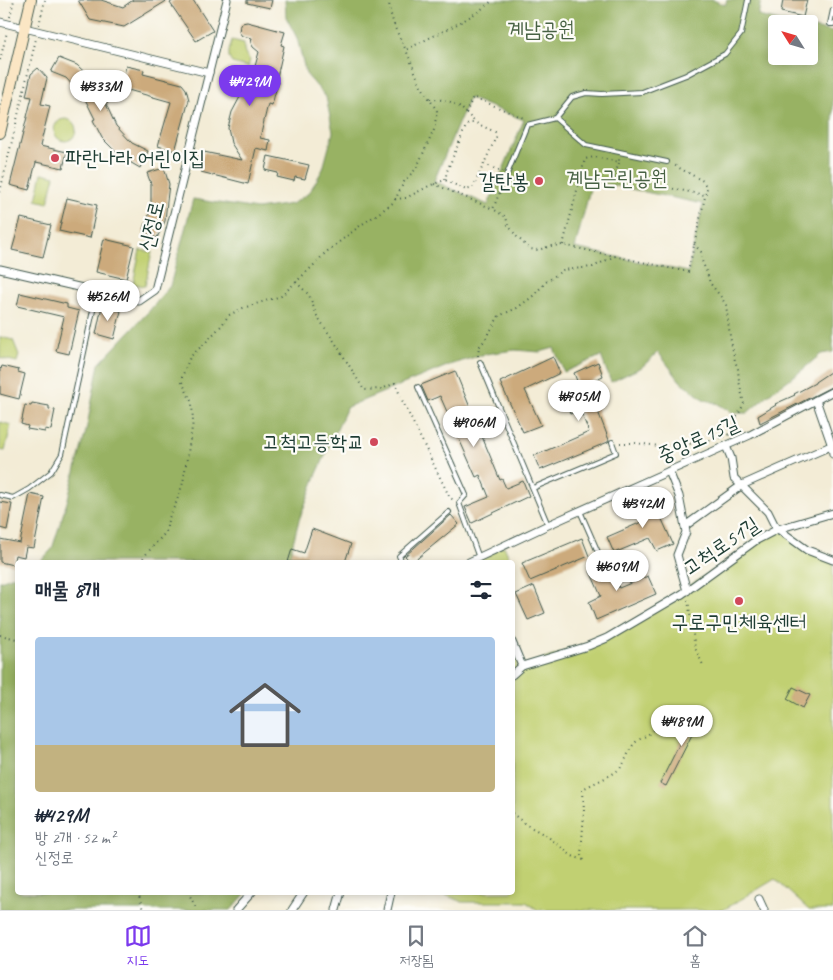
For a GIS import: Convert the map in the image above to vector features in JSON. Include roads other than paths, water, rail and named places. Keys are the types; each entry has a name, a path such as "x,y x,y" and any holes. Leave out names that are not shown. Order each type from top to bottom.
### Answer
{"main road":[{"path":"0,133 32,0"}],"street":[{"name":"신정로","path":"0,269 139,301 155,290 227,0"},
{"path":"0,22 209,73"},
{"name":"중앙로15길","path":"480,560 548,525 750,435 833,392"},
{"path":"816,400 832,445 833,454"},
{"path":"685,526 742,485 832,445"},
{"path":"726,446 734,478 768,512 778,529 807,550 833,560"},
{"name":"고척로51길","path":"670,471 680,496 686,532 677,554 687,591"},
{"name":"고척로51길","path":"515,672 522,666 588,646 607,638 687,591 755,541 778,529 831,515"},
{"path":"515,649 522,666"},
{"path":"236,910 249,895"},
{"path":"292,910 302,895"},
{"path":"336,910 340,895"},
{"path":"387,910 390,895"},
{"path":"759,899 763,910"}],"lane":[{"path":"507,174 527,125 554,118 572,98 586,93 642,92 686,76 725,54 741,34 748,0"},
{"path":"833,10 830,24 833,24"},
{"path":"554,118 586,145 667,162"},
{"path":"0,494 14,498 29,490 52,472 62,454 97,292"},
{"path":"480,362 548,525"},
{"path":"418,387 466,494 459,503 480,560"},
{"path":"533,488 616,453 612,442"},
{"path":"580,511 601,559"},
{"path":"401,560 400,556 449,512"}],"place":[{"name":"파란나라 어린이집","path":"55,158"},
{"name":"갈탄봉","path":"539,181"},
{"name":"고척고등학교","path":"374,442"},
{"name":"구로구민체육센터","path":"739,601"}],"park label":[{"name":"계남공원","path":"541,29"},
{"name":"계남근린공원","path":"617,178"}]}
